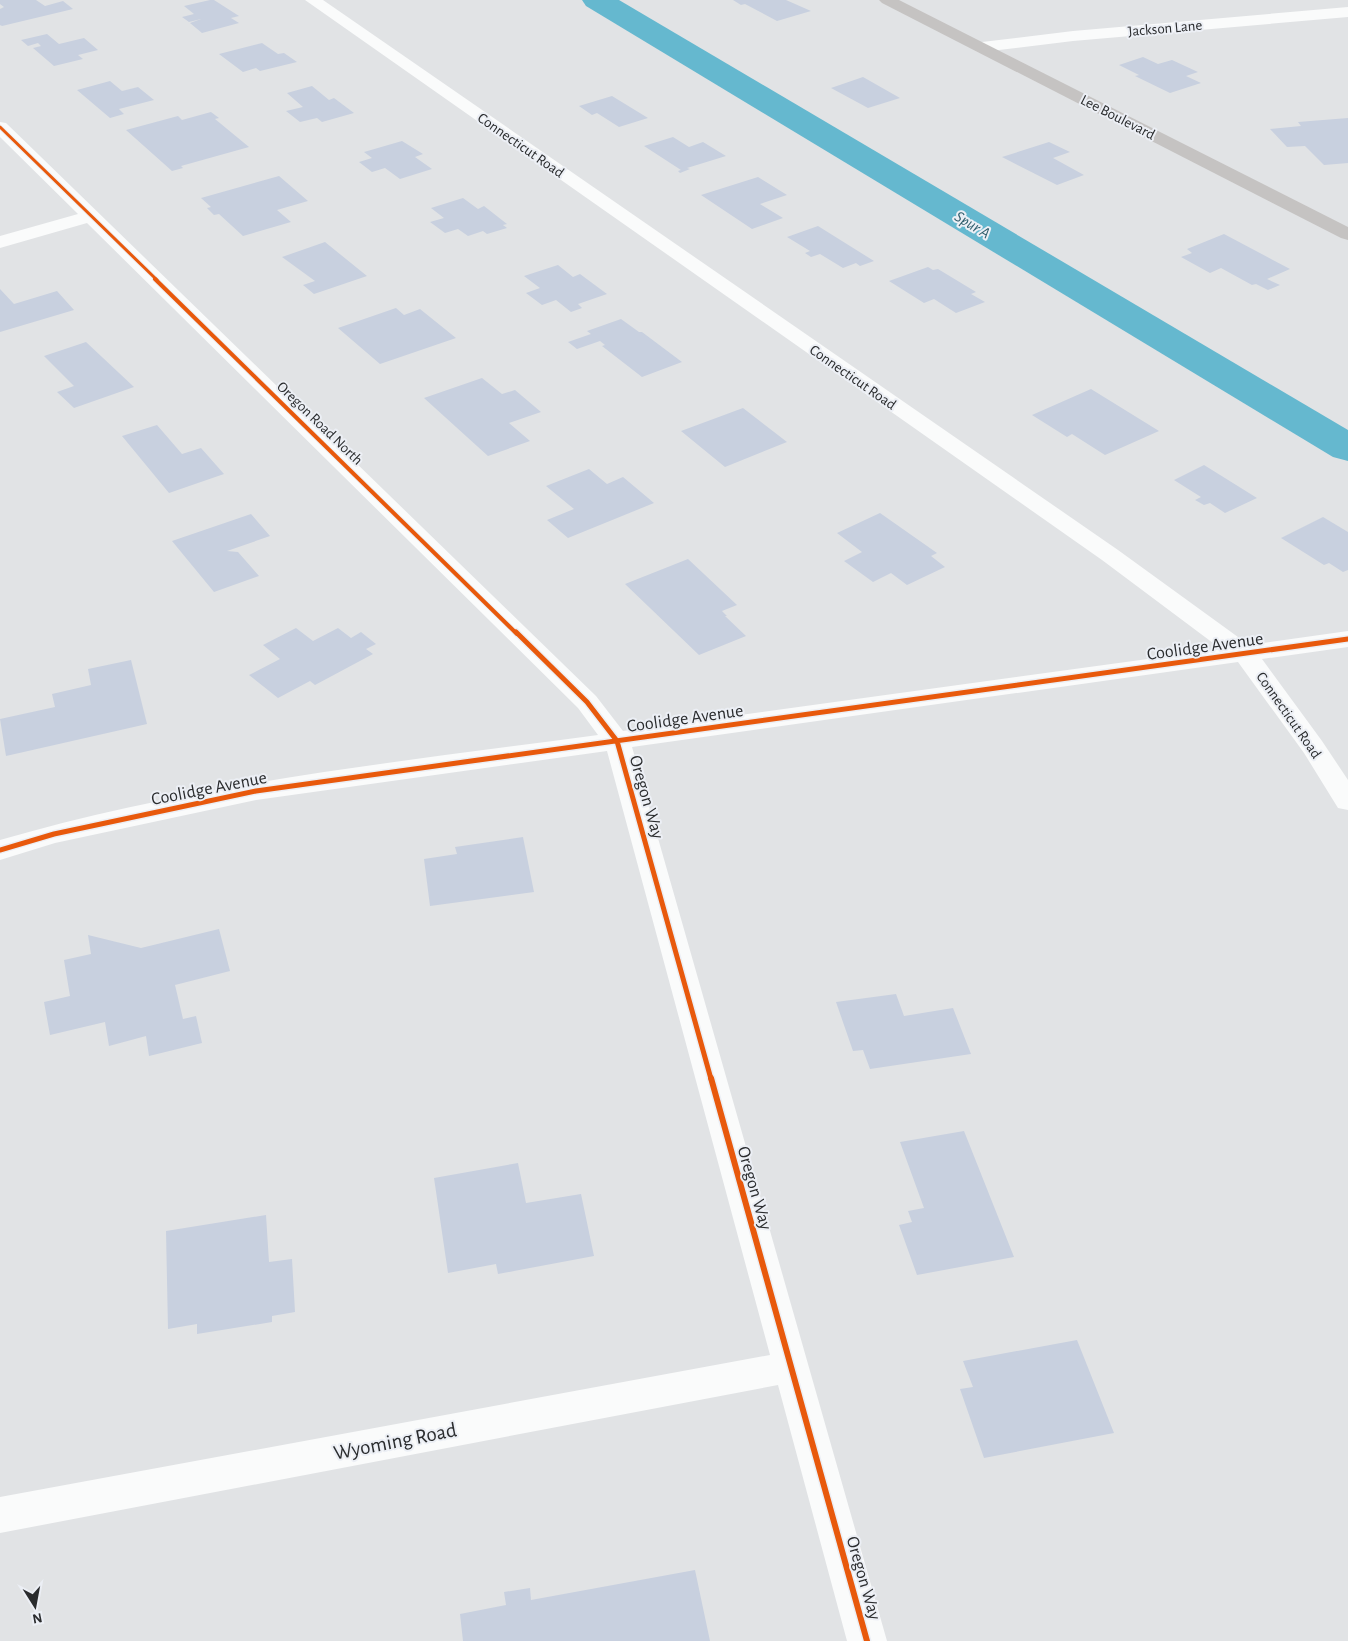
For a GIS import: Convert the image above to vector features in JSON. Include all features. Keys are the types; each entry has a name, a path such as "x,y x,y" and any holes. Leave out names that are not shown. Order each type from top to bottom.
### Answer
{"main road":[{"name":"Lee Boulevard","path":"887,0 1348,234"}],"street":[{"name":"Connecticut Road","path":"313,0 1110,555 1246,655 1313,747 1348,800"},
{"name":"Jackson Lane","path":"982,47 1073,36 1348,12"},
{"name":"Oregon Road North","path":"0,127 587,702 617,742"},
{"path":"0,242 91,216"},
{"name":"Coolidge Avenue","path":"0,850 54,834 256,791 1348,640"},
{"name":"Oregon Way","path":"617,742 867,1641"},
{"name":"Wyoming Road","path":"0,1515 791,1367"}],"building":[{"path":"0,0 36,0 45,6 63,1 73,9 2,26 0,25 0,9 4,7 0,4"},
{"path":"214,0 239,16 231,18 239,23 202,33 190,23 201,19 189,22 182,17 194,14 184,6"},
{"path":"733,0 786,0 811,11 777,21 745,4 741,5"},
{"path":"47,34 59,44 84,38 98,50 78,55 83,59 54,66 33,48 41,46 38,43 28,46 21,40"},
{"path":"262,43 278,54 284,53 297,62 260,71 256,68 243,72 219,54"},
{"path":"1143,57 1158,64 1172,60 1198,72 1186,76 1201,83 1170,93 1135,76 1139,75 1119,65"},
{"path":"863,77 900,98 868,108 831,88"},
{"path":"110,81 122,91 138,87 154,100 119,109 124,114 110,118 77,90"},
{"path":"312,86 329,100 334,98 354,113 322,122 317,118 300,122 286,111 303,107 287,93"},
{"path":"612,96 648,118 619,127 597,113 592,115 579,106"},
{"path":"211,112 219,118 215,119 249,147 181,166 183,168 172,171 126,130 178,116 182,120"},
{"path":"1348,118 1348,163 1324,165 1305,146 1287,147 1270,129 1301,126 1298,122"},
{"path":"673,137 689,147 703,142 726,156 687,168 690,169 680,173 678,171 681,170 644,146"},
{"path":"402,141 423,154 415,157 432,169 400,179 385,168 372,172 359,162 372,158 364,152"},
{"path":"1049,142 1070,152 1053,158 1084,175 1057,185 1002,157"},
{"path":"279,176 308,201 277,210 291,222 243,236 219,214 214,215 207,208 211,207 201,198"},
{"path":"758,177 787,195 760,204 783,218 752,229 701,195"},
{"path":"463,198 478,209 484,206 507,224 503,225 507,228 487,234 483,231 468,236 458,229 445,233 430,222 444,218 431,208"},
{"path":"818,226 874,261 860,266 856,263 843,268 820,254 811,257 805,253 810,251 787,237"},
{"path":"1224,234 1290,269 1267,279 1280,285 1268,290 1256,284 1252,285 1221,268 1210,273 1181,257 1192,253 1187,249"},
{"path":"325,242 367,276 314,294 303,285 315,281 282,257"},
{"path":"558,265 573,277 580,274 607,294 578,304 582,308 571,312 556,300 542,305 526,293 540,288 524,276"},
{"path":"928,267 933,270 938,269 976,292 971,294 985,302 956,313 934,299 924,303 889,281"},
{"path":"0,289 14,304 57,291 74,310 0,332"},
{"path":"396,308 404,315 420,309 456,338 380,364 338,328"},
{"path":"621,319 682,362 642,377 602,346 605,345 600,341 577,349 568,342 591,334 587,331"},
{"path":"86,342 134,387 74,408 57,392 74,386 44,356"},
{"path":"482,378 502,394 515,390 541,412 509,423 530,441 488,456 424,398"},
{"path":"1091,389 1159,431 1105,455 1072,434 1067,437 1032,415"},
{"path":"743,408 787,442 725,467 681,431"},
{"path":"157,425 182,454 201,448 224,474 169,493 122,436"},
{"path":"1204,465 1257,498 1225,513 1210,503 1204,505 1195,500 1201,497 1174,480"},
{"path":"589,469 607,484 623,477 654,503 568,538 547,520 574,509 546,486"},
{"path":"880,513 937,553 931,556 945,567 907,585 891,573 873,582 844,561 862,552 837,533"},
{"path":"251,514 270,536 227,551 238,552 259,576 214,592 172,541"},
{"path":"1323,517 1348,532 1348,570 1343,572 1329,563 1324,565 1281,538"},
{"path":"688,559 737,605 722,611 746,636 699,655 625,584"},
{"path":"296,628 313,641 338,628 351,638 361,632 376,644 366,649 373,654 315,685 310,681 278,698 249,675 280,659 263,645"},
{"path":"131,660 147,724 6,756 0,719 55,707 52,694 91,685 88,669"},
{"path":"523,837 534,892 430,906 424,859 457,854 455,847"},
{"path":"219,929 230,971 175,985 183,1019 196,1016 202,1043 149,1056 146,1036 109,1046 105,1022 50,1035 44,1002 70,996 64,960 91,954 88,935 141,948"},
{"path":"896,994 904,1016 953,1008 971,1054 870,1069 863,1050 853,1051 836,1002"},
{"path":"964,1131 1014,1257 917,1275 899,1225 912,1222 908,1211 924,1208 900,1142"},
{"path":"518,1163 526,1203 581,1194 594,1256 498,1274 496,1264 448,1273 434,1178"},
{"path":"266,1215 269,1262 292,1259 295,1312 272,1316 272,1322 197,1334 197,1324 168,1329 166,1231"},
{"path":"1077,1340 1114,1433 984,1458 960,1389 973,1387 963,1361"},
{"path":"695,1570 710,1641 463,1641 460,1614 506,1605 504,1592 530,1588 531,1600"}],"waterway":[{"name":"Spur A","path":"597,0 1348,448"}],"cycle path":[{"path":"0,127 587,702 617,741 867,1641"},
{"path":"0,850 54,834 256,791 1348,639"}]}
